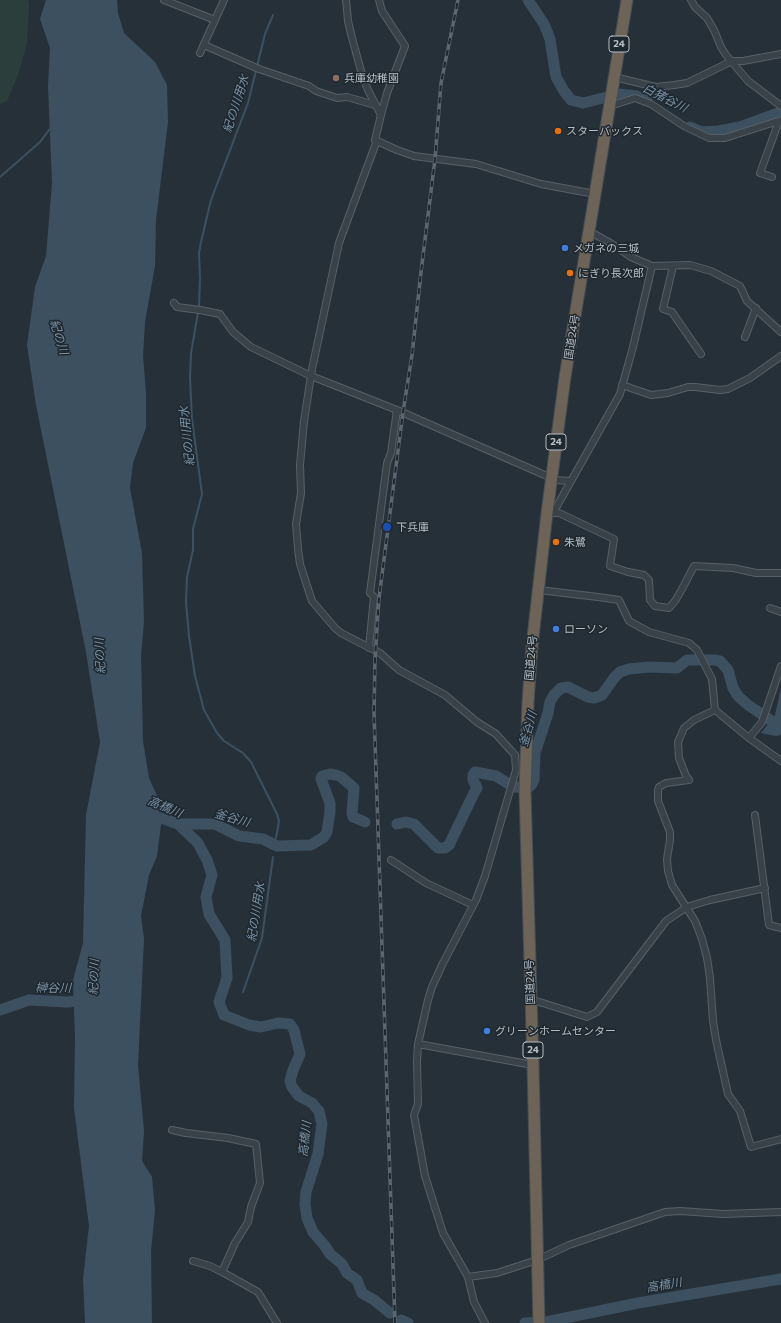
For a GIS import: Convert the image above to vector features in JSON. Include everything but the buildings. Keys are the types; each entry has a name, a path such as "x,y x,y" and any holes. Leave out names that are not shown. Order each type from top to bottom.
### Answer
{"highway":[{"name":"国道24号","path":"539,1323 525,786 528,702 538,590 550,513 552,477 565,377 627,0"}],"street":[{"path":"164,0 215,20"},
{"path":"200,53 224,0"},
{"path":"346,0 348,21 363,78 381,115"},
{"path":"379,0 382,11 406,46 387,93 375,140 376,143 339,242 311,376 304,421 300,465 301,492 296,524 300,564 312,601 322,614 341,633 380,653 399,670 445,695 477,722 496,734 514,755 516,770 485,876 473,905 443,962 428,1000 418,1044 418,1104 414,1115 425,1176 444,1233 468,1277 474,1302 485,1323"},
{"path":"691,0 695,7 707,18 726,55 748,81 781,106"},
{"path":"204,45 237,58 257,68 309,86 316,91 330,96 338,98 347,97 375,105"},
{"path":"614,77 656,86 674,85 687,83 732,61 743,61 781,54"},
{"path":"610,106 635,98 651,104 684,126 709,138 725,138 780,121"},
{"path":"772,177 760,173 780,121"},
{"path":"375,140 414,156 476,164 541,184 595,194"},
{"path":"589,231 631,257 652,266 690,265 711,271 740,286 747,301 781,332"},
{"path":"550,513 581,465 620,394 634,347 652,266"},
{"path":"673,266 663,309 672,312 700,354"},
{"path":"174,303 177,307 198,309 220,314 233,332 247,344 311,376 397,410 556,480 570,481"},
{"path":"745,337 756,308"},
{"path":"622,385 651,395 668,393 688,387 728,390 750,378 781,356"},
{"path":"369,648 374,597 370,593 387,463 392,453 397,410"},
{"path":"550,513 559,513 614,540 610,566 644,575 649,580 650,600 655,606 669,608 681,591 694,566 733,568 756,573 780,573"},
{"path":"538,590 598,596 619,600 629,621 649,632 688,643 697,650 712,679 715,710 749,738 781,761"},
{"path":"770,608 781,612"},
{"path":"749,738 762,722 781,666"},
{"path":"715,710 694,720 684,728 678,742 679,758 689,780 666,783 659,787 658,790 658,801 670,832 667,859 668,871 672,885 695,921 702,939 710,978 714,1027 728,1094 740,1111 751,1147 781,1139"},
{"path":"755,815 769,925 781,928"},
{"path":"391,860 426,883 473,905"},
{"path":"530,999 587,1017 597,1012 666,921 687,907 710,900 764,888"},
{"path":"418,1044 533,1065"},
{"path":"172,1130 228,1138 256,1144 260,1184 251,1207 248,1222 235,1243 222,1272"},
{"path":"468,1277 496,1273 537,1260 569,1245 665,1212 680,1211 722,1214 781,1212"},
{"path":"192,1261 222,1272 258,1292 277,1323"}],"green space":[{"path":"0,0 28,0 29,6 27,43 18,75 7,101 0,104"}],"water":[{"name":"紀の川","path":"46,0 117,0 118,13 124,33 155,62 167,85 168,122 156,220 155,266 145,322 143,356 146,392 146,428 133,463 130,488 142,553 144,622 141,655 143,741 149,778 163,809 157,856 149,875 141,916 144,939 138,1065 144,1131 142,1161 152,1177 155,1210 151,1251 152,1323 85,1323 83,1279 89,1226 74,1108 75,1037 73,980 83,943 86,815 100,742 86,652 36,405 27,345 35,287 46,256 52,183 48,86 50,48 40,19"},
{"path":"781,688 781,735 776,736 761,733 775,715"}],"waterway":[{"name":"白猪谷川","path":"528,0 544,24 550,39 556,77 571,100 583,103 619,94 637,96 647,100"},
{"name":"紀の川用水","path":"273,15 265,34 248,103 211,200 199,253 199,307 191,353 190,378 192,419 202,494 193,529 193,550 187,577 186,602 195,676 204,710 217,733 224,741 243,753 251,762 277,814 279,821 276,838"},
{"name":"白猪谷川","path":"690,127 702,132 718,131 740,127 781,112"},
{"path":"0,177 40,142 52,126"},
{"name":"釜谷川","path":"397,824 406,822 414,824 438,848 445,848 449,845 477,788 473,780 473,775 475,772 496,776 514,787 529,787 532,784 534,780 535,753 550,702 561,688 568,687 588,697 594,698 602,695 620,672 629,669 649,667 677,668 687,660 720,661 728,670 733,688 738,696 748,705 779,726 781,725"},
{"name":"釜谷川","path":"178,824 215,824 239,836 263,839 277,846 311,845 324,837 327,832 330,803 321,779 322,776 330,774 341,777 354,788 353,817 365,822"},
{"name":"高橋川","path":"148,813 178,824 198,843 207,860 212,875 206,897 209,914 225,940 227,978 219,1002 224,1015 249,1025 261,1027 278,1023 290,1024 294,1030 300,1054 290,1081 292,1087 299,1096 312,1103 319,1111 322,1124 318,1154 306,1192 305,1204 307,1218 313,1232 330,1254 342,1264 347,1273 357,1280 362,1293 374,1300 390,1313"},
{"name":"紀の川用水","path":"243,992 262,938 273,857"},
{"name":"榊谷川","path":"0,1010 29,1000 67,1002 88,1000"},
{"name":"高橋川","path":"525,1323 546,1322 638,1303 781,1279"},
{"name":"高橋川","path":"401,1320 408,1323"}],"railway":[{"path":"395,1323 374,713 375,659 379,598 403,412 412,355 435,159 441,83 458,0"}],"place":[{"name":"兵庫幼稚園","path":"336,78"},
{"name":"スターバックス","path":"558,131"},
{"name":"メガネの三城","path":"565,248"},
{"name":"にぎり長次郎","path":"570,273"},
{"name":"下兵庫","path":"387,527"},
{"name":"朱鷺","path":"556,542"},
{"name":"ローソン","path":"556,629"},
{"name":"グリーンホームセンター","path":"487,1031"}]}
